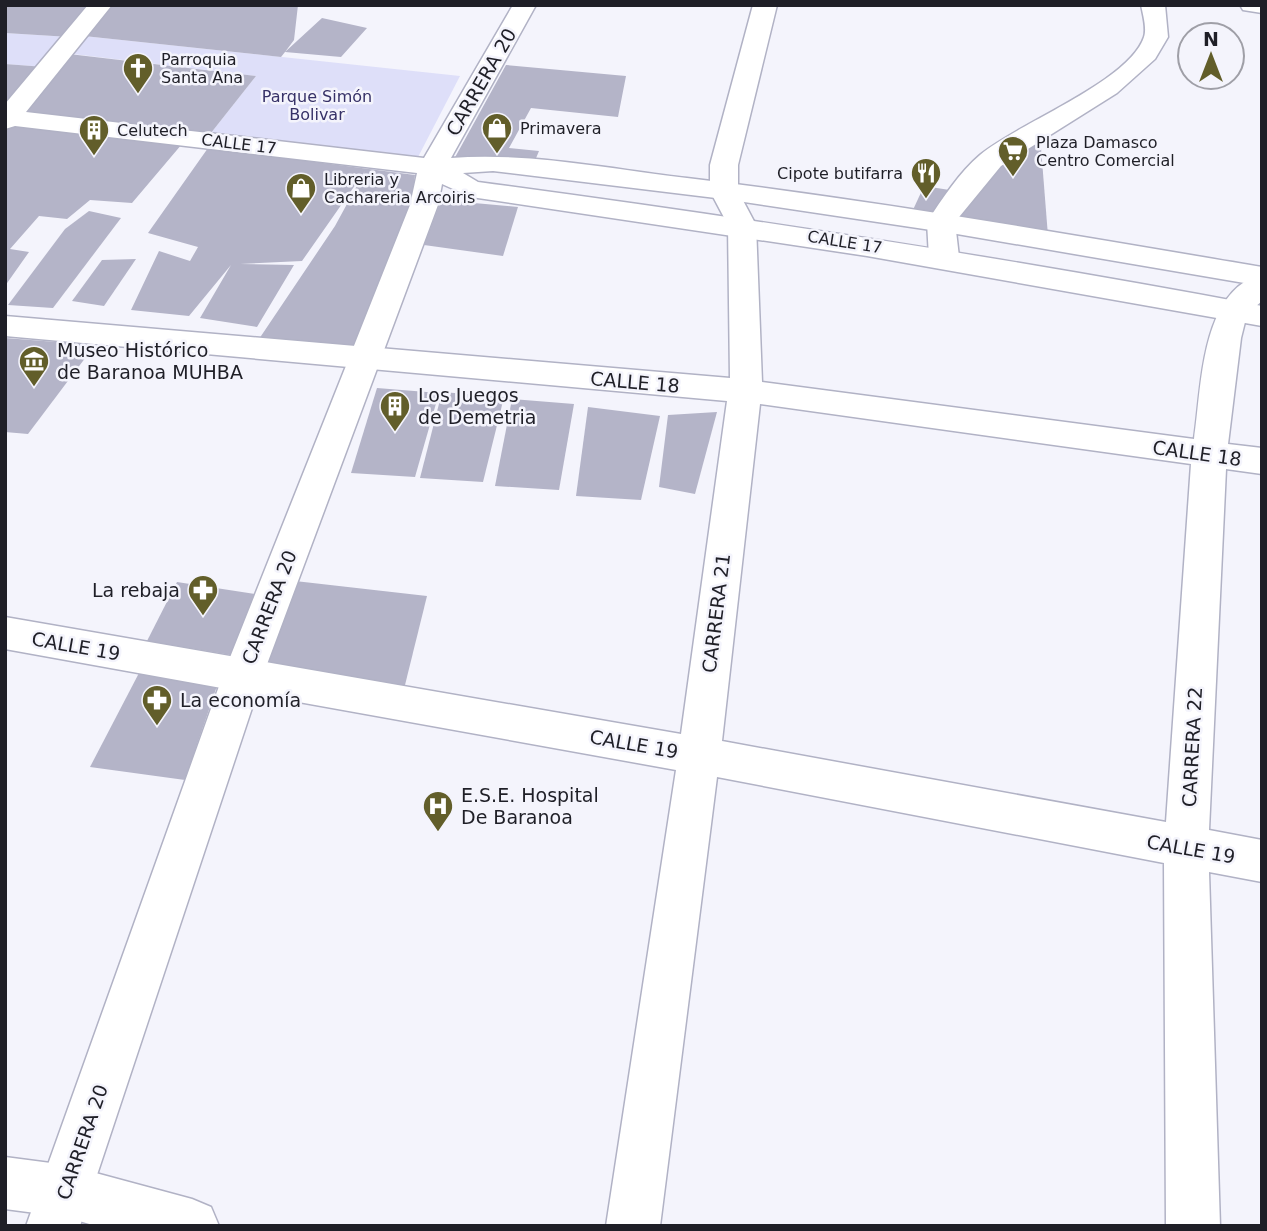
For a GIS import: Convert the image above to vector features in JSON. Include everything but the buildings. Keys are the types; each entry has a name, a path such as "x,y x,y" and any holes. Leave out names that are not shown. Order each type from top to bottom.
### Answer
{"street":[{"path":"6,118 101,5"},
{"name":"CARRERA 20","path":"59,1208 243,675 424,205 432,167 525,5"},
{"name":"CARRERA 21","path":"633,1226 745,391 733,208 724,165 765,5"},
{"path":"944,257 941,222 965,189 992,160 1129,72 1148,53 1156,35 1153,5"},
{"path":"1251,5 1262,6"},
{"name":"CALLE 17","path":"6,118 432,167 493,163 733,208 944,257 1247,313"},
{"name":"CALLE 17","path":"432,167 471,189 941,222 1262,277"},
{"path":"1247,313 1262,284"},
{"name":"CARRERA 22","path":"1194,1226 1186,849 1209,454 1225,338 1247,313"},
{"name":"CALLE 18","path":"5,326 366,360 745,391 1262,461"},
{"name":"CALLE 19","path":"5,633 698,755 1186,849 1262,861"},
{"path":"5,1183 59,1208 192,1226"}],"green space":[{"path":"5,33 70,37 45,67 5,64"},
{"name":"Parque Simón Bolivar","path":"84,36 460,76 417,159 207,138 256,76 73,54"}],"place":[{"name":"Parroquia Santa Ana","path":"138,95"},
{"name":"Primavera","path":"497,155"},
{"name":"Celutech","path":"94,157"},
{"name":"Plaza Damasco Centro Comercial","path":"1013,178"},
{"name":"Cipote butifarra","path":"926,200"},
{"name":"Libreria y Cachareria Arcoiris","path":"301,215"},
{"name":"Museo Histórico de Baranoa MUHBA","path":"34,388"},
{"name":"Los Juegos de Demetria","path":"395,433"},
{"name":"La rebaja","path":"203,617"},
{"name":"La economía","path":"157,727"},
{"name":"E.S.E. Hospital De Baranoa","path":"438,833"}]}
